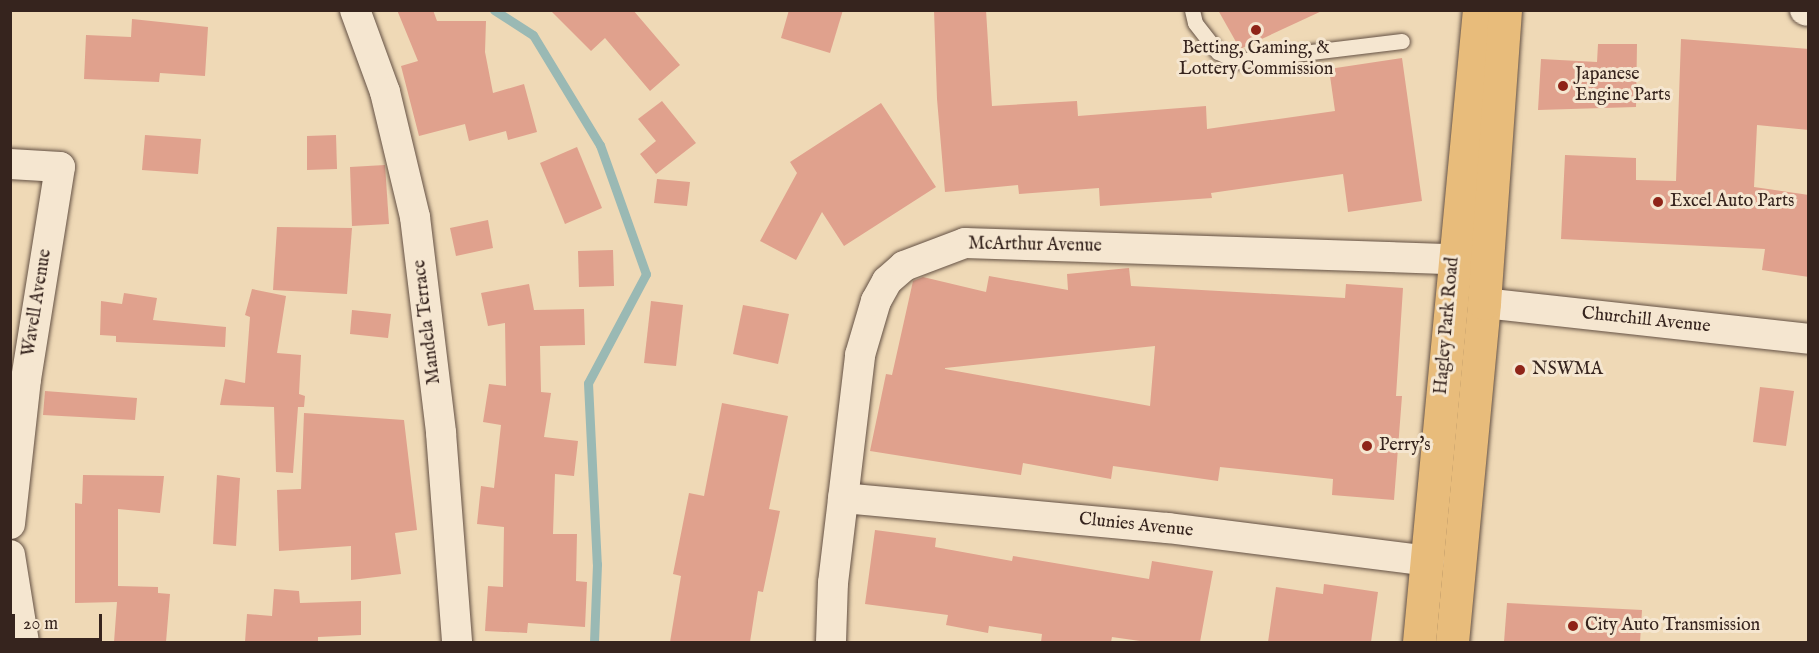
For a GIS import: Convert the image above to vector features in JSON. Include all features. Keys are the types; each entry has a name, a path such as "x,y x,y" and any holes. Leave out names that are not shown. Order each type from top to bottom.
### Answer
{"main road":[{"name":"Hagley Park Road","path":"1419,642 1429,561 1453,259 1479,10"},
{"name":"Hagley Park Road","path":"1452,642 1484,303 1505,10"}],"street":[{"name":"Mandela Terrace","path":"355,10 385,92 415,218 441,433 457,642"},
{"name":"Wavell Avenue","path":"10,164 60,167 26,379 10,524"},
{"name":"McArthur Avenue","path":"831,642 833,583 860,355 876,301 887,281 904,266 964,243 1453,259"},
{"name":"Churchill Avenue","path":"1484,303 1809,339"},
{"name":"Clunies Avenue","path":"843,498 1168,528 1429,561"},
{"path":"10,555 24,642"}],"lane":[{"path":"1192,10 1195,23 1218,52 1237,61 1402,41"}],"building":[{"path":"397,10 433,10 437,21 486,21 485,52 493,93 524,84 537,132 508,140 506,131 469,141 465,124 419,136 401,66 418,61"},
{"path":"550,10 633,10 680,65 650,91 605,38 591,51"},
{"path":"789,10 843,10 830,53 781,38"},
{"path":"934,10 986,10 992,106 1077,101 1078,116 1206,106 1207,129 1335,111 1329,69 1402,58 1422,201 1348,212 1343,174 1211,193 1212,198 1100,206 1099,188 1019,194 1018,185 945,192 937,99"},
{"name":"Betting, Gaming, & Lottery Commission","path":"1218,10 1324,10 1240,49"},
{"path":"132,19 208,27 205,76 160,73 159,82 84,79 86,35 131,37"},
{"path":"1681,39 1809,49 1809,130 1757,125 1754,187 1809,195 1809,277 1762,270 1765,249 1561,239 1565,155 1636,158 1636,180 1676,181"},
{"path":"1598,44 1637,44 1636,107 1538,110 1541,59 1597,62"},
{"path":"662,101 696,143 656,174 640,154 656,141 638,119"},
{"path":"881,103 936,187 844,246 822,212 796,260 760,241 797,173 790,162"},
{"path":"145,135 201,139 198,174 142,170"},
{"path":"336,135 337,169 307,170 307,136"},
{"path":"577,147 602,208 565,224 540,163"},
{"path":"385,165 389,224 352,226 350,167"},
{"path":"657,179 690,182 687,206 654,203"},
{"path":"488,220 493,248 456,256 450,228"},
{"path":"277,227 352,228 347,294 273,290"},
{"path":"613,250 614,286 579,287 578,251"},
{"path":"1129,268 1131,286 1345,298 1346,284 1403,288 1396,396 1402,396 1394,500 1332,495 1333,479 1220,467 1218,481 1113,466 1111,479 1023,463 1021,475 870,451 886,374 892,375 913,281 923,277 986,292 989,276 1068,290 1067,274","holes":["1155,346 1150,406 945,369 945,368"]},
{"path":"529,284 534,310 584,309 585,345 540,346 541,392 551,393 544,437 578,441 574,476 555,474 553,534 577,534 576,581 587,582 585,627 528,623 527,633 485,631 488,586 503,587 504,527 477,524 481,486 494,488 501,425 483,422 489,384 506,386 505,323 488,326 481,293"},
{"path":"252,289 286,296 277,353 301,355 299,394 305,396 304,407 298,407 293,473 276,472 274,407 220,405 225,379 245,383 250,317 245,315"},
{"path":"124,293 157,298 153,320 226,327 225,347 116,342 116,336 100,335 101,301 122,304"},
{"path":"651,301 683,305 676,366 644,363"},
{"path":"743,305 789,314 778,364 733,354"},
{"path":"352,310 391,314 388,338 350,334"},
{"path":"1760,387 1794,391 1786,446 1753,442"},
{"path":"45,391 137,398 135,420 43,415"},
{"path":"722,403 788,416 769,509 780,511 763,592 758,591 750,642 670,642 681,576 673,574 689,493 704,496"},
{"path":"304,413 404,420 417,530 395,533 401,574 351,580 351,546 279,551 277,490 301,489"},
{"path":"83,475 164,476 160,513 118,509 118,586 158,587 158,593 170,594 166,642 114,642 117,602 75,603 75,503 82,504"},
{"path":"217,475 240,478 236,546 213,544"},
{"path":"875,530 936,538 935,547 1012,561 1013,556 1149,579 1152,561 1213,571 1200,642 1147,642 1112,637 1111,642 1041,642 1042,634 989,626 988,633 946,625 948,615 865,604"},
{"path":"1324,584 1378,592 1371,642 1268,642 1276,587 1323,594"},
{"path":"274,589 299,591 300,603 361,601 361,635 318,637 318,642 245,642 247,614 272,616"},
{"name":"City Auto Transmission","path":"1507,603 1642,610 1640,642 1504,642"}],"waterway":[{"path":"494,10 533,35 600,145 646,274 588,383 597,564 594,642"}],"place":[{"name":"Betting, Gaming, & Lottery Commission","path":"1256,30"},
{"name":"Japanese Engine Parts","path":"1563,86"},
{"name":"Excel Auto Parts","path":"1658,202"},
{"name":"NSWMA","path":"1520,370"},
{"name":"Perry's","path":"1367,446"},
{"name":"City Auto Transmission","path":"1573,626"}]}
